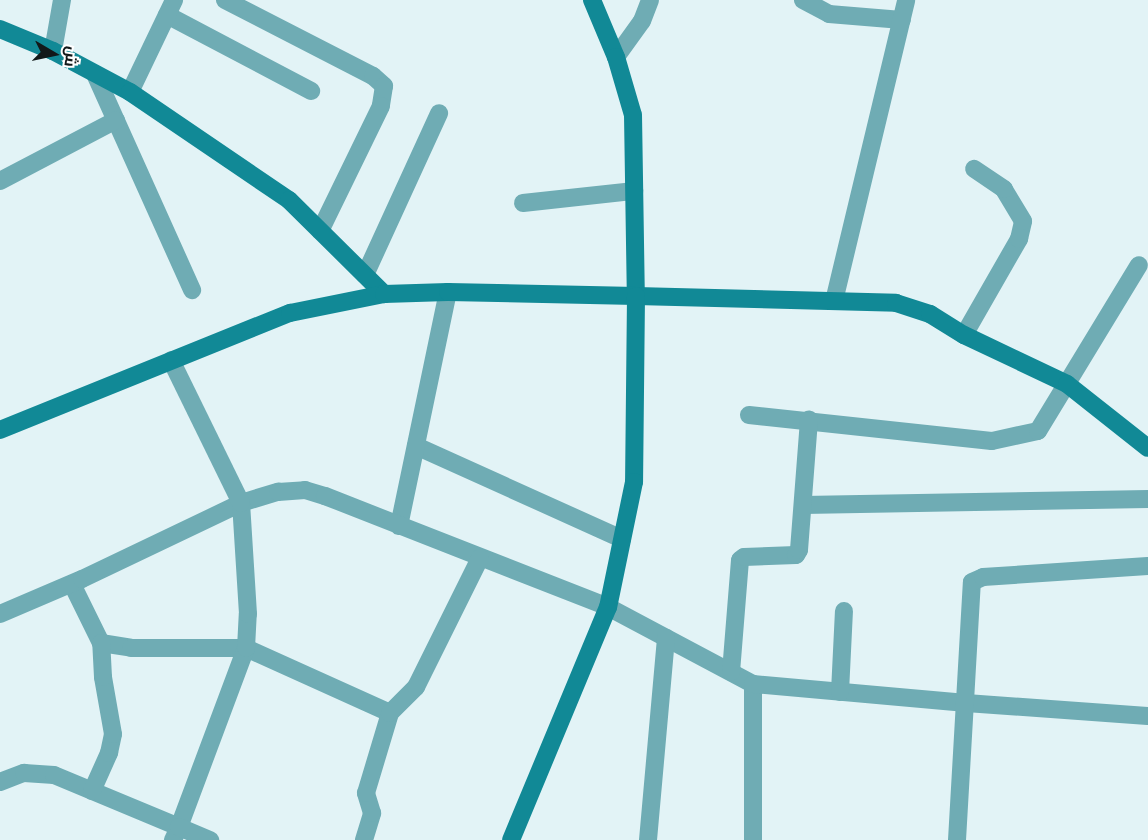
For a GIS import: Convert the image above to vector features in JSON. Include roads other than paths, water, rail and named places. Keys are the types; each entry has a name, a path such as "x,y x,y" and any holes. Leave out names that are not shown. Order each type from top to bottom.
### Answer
{"street":[{"path":"53,51 62,0"},
{"path":"225,0 372,76 384,86 381,106 320,231"},
{"path":"511,840 608,606 634,482 636,297 633,115 616,57 592,0"},
{"path":"616,57 642,21 650,0"},
{"path":"803,0 829,14 902,20"},
{"path":"834,301 906,0"},
{"path":"130,92 171,7 311,91"},
{"path":"0,29 53,51 130,92 289,200 384,294"},
{"path":"95,74 192,290"},
{"path":"365,275 439,113"},
{"path":"0,182 116,120"},
{"path":"964,334 1019,238 1023,221 1004,189 974,169"},
{"path":"523,203 634,191"},
{"path":"749,415 809,419 992,441 1038,431 1139,265"},
{"path":"399,526 448,292"},
{"path":"0,430 290,313 384,294 448,292 896,303 930,314 964,334 1067,384 1148,448"},
{"path":"171,360 241,503 248,614 246,648 176,834"},
{"path":"731,672 740,560 744,557 796,555 800,544 809,419"},
{"path":"416,446 622,539"},
{"path":"0,615 72,584 241,503 278,492 305,490 608,606 753,684 1148,716"},
{"path":"803,505 1148,499"},
{"path":"364,840 372,813 366,793 390,713 416,687 480,558"},
{"path":"957,840 972,582 983,577 1148,566"},
{"path":"72,584 101,643 102,677 113,734 109,753 92,791"},
{"path":"840,692 844,612"},
{"path":"648,840 666,638"},
{"path":"101,643 131,648 246,648 390,713"},
{"path":"753,684 753,840"},
{"path":"0,782 24,773 39,772 54,775 92,791 176,834 210,840"}]}
